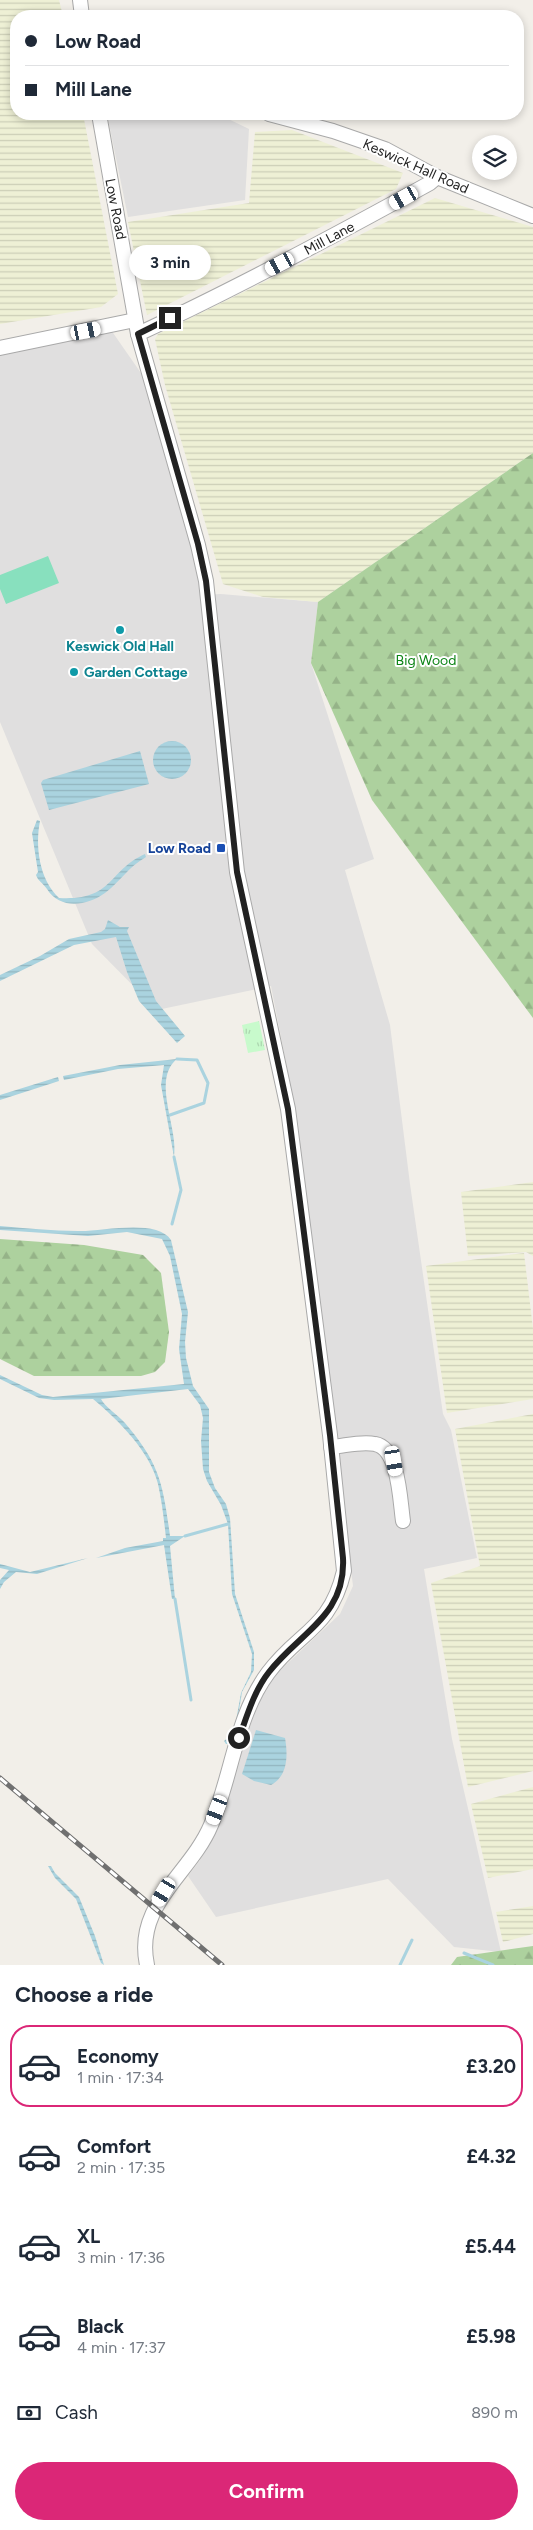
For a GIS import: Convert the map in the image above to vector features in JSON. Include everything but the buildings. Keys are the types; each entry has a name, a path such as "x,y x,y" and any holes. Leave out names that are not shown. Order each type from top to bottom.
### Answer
{"street":[{"name":"Low Road","path":"100,120 136,327 198,544 206,581 237,872 288,1109 331,1447 344,1572 339,1590 324,1617 284,1654 268,1673 256,1692 248,1711 224,1792 210,1827 192,1858 164,1892 148,1922 144,1949 147,1965"},
{"name":"Keswick Hall Road","path":"291,120 332,131 385,149 438,177 533,216"},
{"name":"Mill Lane","path":"0,348 136,327 232,289 430,184 438,177"},
{"path":"331,1447 376,1444 388,1451 394,1461 403,1521"}],"shaded area":[{"path":"108,120 230,120 249,129 245,200 128,217"},
{"path":"111,330 143,376 192,546 201,595 221,594 318,602 311,663 374,859 345,870 390,1025 410,1184 443,1414 451,1430 477,1558 424,1569 452,1739 501,1952 454,1947 388,1879 216,1917 188,1876 200,1860 224,1809 257,1704 274,1676 340,1614 353,1586 295,1109 271,986 157,1010 92,944 0,722 0,355"}],"green space":[{"path":"0,0 59,0 62,10 10,10 10,120 84,120 118,294 101,307 0,324"},
{"path":"292,130 403,173 396,189 147,315 128,222 249,203 255,132"},
{"path":"435,198 533,227 533,453 318,602 263,597 223,584 165,385 155,339 158,334"},
{"name":"Big Wood","path":"533,453 533,1018 372,800 311,663 318,602"},
{"path":"48,556 59,583 6,604 0,589 0,575"},
{"path":"259,1021 265,1050 248,1053 242,1025"},
{"path":"533,1182 533,1256 526,1252 468,1256 461,1192"},
{"path":"0,1239 84,1245 143,1255 161,1273 169,1332 165,1362 155,1372 141,1376 34,1376 0,1359"},
{"path":"524,1253 533,1329 533,1399 447,1413 426,1266"},
{"path":"533,1414 533,1771 468,1787 431,1583 480,1566 455,1429"},
{"path":"533,1787 533,1869 488,1878 471,1804"},
{"path":"533,1906 533,1934 503,1942 496,1912"},
{"path":"533,1946 533,1965 451,1965 457,1957"}],"water":[{"path":"172,741 186,746 191,760 186,774 172,779 158,774 153,760 158,746"},
{"path":"140,751 149,784 49,810 41,783 43,780"},
{"path":"37,820 40,821 38,841 40,862 47,881 59,898 77,898 90,895 100,890 133,861 145,854 146,857 105,893 90,901 74,904 66,903 52,896 36,875 38,872 32,833"},
{"path":"108,920 120,927 129,927 127,931 156,1001 185,1036 177,1043 139,1001 116,937 74,945 0,981 0,975 40,956 69,939 101,932 105,929"},
{"path":"177,1059 170,1068 166,1079 166,1092 173,1132 174,1157 161,1085 164,1065 118,1069 64,1080 63,1076 120,1065"},
{"path":"58,1077 59,1081 0,1100 0,1095"},
{"path":"0,1226 78,1231 128,1228 154,1229 164,1233 171,1240 188,1312 185,1342 186,1358 193,1386 209,1409 209,1472 215,1488 226,1504 230,1518 235,1594 254,1652 254,1670 242,1692 236,1729 230,1744 226,1744 224,1741 234,1732 241,1693 251,1672 252,1654 232,1594 228,1524 203,1469 201,1441 203,1418 200,1405 188,1389 101,1399 137,1437 153,1463 162,1488 170,1536 185,1536 170,1546 175,1599 172,1599 164,1545 96,1558 125,1548 163,1541 163,1538 166,1538 158,1484 154,1472 141,1448 113,1416 93,1399 54,1400 39,1398 0,1379 0,1375 42,1395 53,1397 184,1384 179,1349 182,1314 170,1256 162,1239 127,1232 88,1236 0,1230"},
{"path":"88,1558 37,1574 16,1572 4,1582 0,1589 0,1580 9,1570 0,1568 0,1564 30,1572"},
{"path":"256,1730 285,1738 286,1764 284,1771 277,1781 271,1785 254,1781 242,1774"},
{"path":"48,1866 51,1866 55,1873 79,1897 95,1936 104,1965 101,1963 76,1899 55,1878"}],"waterway":[{"path":"170,1115 204,1103 208,1083 197,1060 177,1059"},
{"path":"172,1224 181,1190 174,1157"},
{"path":"185,1536 228,1524"},
{"path":"175,1599 191,1700"},
{"path":"400,1965 412,1940"},
{"path":"464,1953 493,1965"}],"railway":[{"path":"0,1778 222,1965"}],"place":[{"name":"Keswick Old Hall","path":"120,630"},
{"name":"Garden Cottage","path":"74,672"},
{"name":"Low Road","path":"221,848"}],"route":[{"path":"170,318 138,334 167,442 198,544 206,581 215,656 224,766 237,872 288,1109 330,1435 344,1572 333,1604 324,1617 284,1654 268,1673 256,1692 239,1738"}]}
